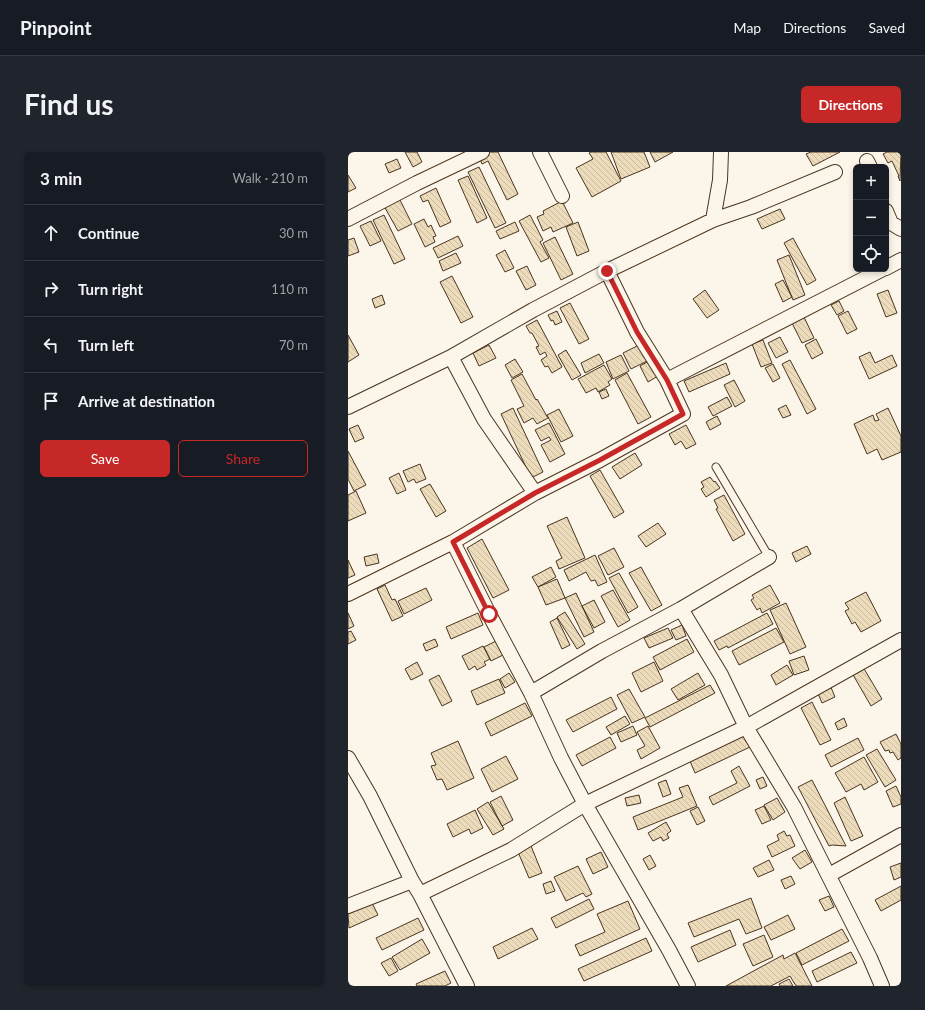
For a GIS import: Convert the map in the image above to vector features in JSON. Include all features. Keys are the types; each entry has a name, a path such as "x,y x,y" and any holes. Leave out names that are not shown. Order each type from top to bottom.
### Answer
{"street":[{"path":"348,218 482,152"},
{"path":"540,152 562,196"},
{"path":"713,220 720,180 721,152"},
{"path":"348,407 451,357 533,310 607,271 713,220 751,207 835,172"},
{"path":"889,218 891,223 901,229"},
{"path":"889,266 901,260"},
{"path":"348,594 453,542 535,493 600,460 683,414 667,380 637,332 607,271"},
{"path":"667,380 877,272"},
{"path":"451,357 484,419 535,493"},
{"path":"453,542 531,693 561,758 585,804 688,986"},
{"path":"531,693 602,651 681,609 769,557"},
{"path":"681,609 721,675 746,727 794,807 870,958 882,986"},
{"path":"420,894 511,850 585,804 746,727 901,640"},
{"path":"348,758 370,796 412,881 467,986"},
{"path":"829,875 901,835"},
{"path":"348,906 412,881"}],"lane":[{"path":"716,467 769,557"}],"building":[{"path":"405,152 417,152 422,162 413,167"},
{"path":"487,152 498,152 518,194 507,200 488,161 482,164 479,156"},
{"path":"606,152 621,181 592,197 576,168 593,159 589,153"},
{"path":"611,152 644,152 650,167 621,179"},
{"path":"650,152 673,152 655,162"},
{"path":"811,152 840,152 813,166 806,154"},
{"path":"887,152 901,152 900,181 892,161 888,163 883,154"},
{"path":"397,159 401,168 389,173 385,164"},
{"path":"479,167 506,223 495,228 468,172"},
{"path":"348,175 356,188 348,192"},
{"path":"468,176 487,218 477,223 458,180"},
{"path":"436,188 451,222 440,227 428,200 423,202 420,196"},
{"path":"399,198 412,224 398,231 384,206"},
{"path":"562,201 573,223 553,232 551,227 543,231 537,217 544,214 543,211"},
{"path":"780,209 785,219 762,229 757,219"},
{"path":"384,215 405,259 394,264 373,220"},
{"path":"530,215 543,240 540,242 549,258 541,262 519,221"},
{"path":"424,219 428,227 431,225 436,236 433,237 435,242 425,247 414,224"},
{"path":"371,221 381,241 370,246 360,226"},
{"path":"515,222 519,231 500,239 496,231"},
{"path":"578,222 589,251 577,256 566,227"},
{"path":"458,236 463,246 438,258 433,248"},
{"path":"555,237 573,274 561,280 543,243"},
{"path":"354,238 359,252 348,256 348,240"},
{"path":"793,238 816,280 807,285 784,243"},
{"path":"505,250 514,268 505,272 496,255"},
{"path":"456,253 461,263 443,271 439,261"},
{"path":"789,255 805,295 793,300 777,260"},
{"path":"527,266 536,285 526,290 516,271"},
{"path":"452,276 473,317 461,323 440,282"},
{"path":"783,280 792,297 783,302 775,284"},
{"path":"705,290 719,310 707,318 693,299"},
{"path":"888,290 897,313 886,317 877,294"},
{"path":"382,295 385,304 375,308 372,299"},
{"path":"839,301 844,311 837,315 831,305"},
{"path":"570,303 589,339 579,344 560,308"},
{"path":"557,311 562,322 555,325 553,320 551,321 548,315"},
{"path":"848,311 857,329 847,334 838,316"},
{"path":"804,317 814,338 802,343 792,323"},
{"path":"537,320 562,367 552,373 548,366 545,367 541,360 547,356 545,352 540,355 536,347 539,346 532,333 530,333 526,326"},
{"path":"348,335 359,355 348,362"},
{"path":"780,337 788,352 776,358 768,343"},
{"path":"816,339 823,353 812,359 805,345"},
{"path":"763,340 772,363 761,367 752,344"},
{"path":"641,344 649,360 631,369 623,353"},
{"path":"489,345 496,358 479,366 473,353"},
{"path":"566,350 581,375 572,380 558,355"},
{"path":"870,352 875,363 892,355 897,366 869,379 859,357"},
{"path":"599,354 604,363 585,373 581,363"},
{"path":"621,355 629,371 613,379 606,362"},
{"path":"515,359 523,372 512,378 505,365"},
{"path":"790,360 816,409 807,414 782,364"},
{"path":"649,361 658,376 648,382 640,366"},
{"path":"726,363 730,374 689,392 684,381"},
{"path":"773,364 780,378 773,382 765,368"},
{"path":"604,365 612,379 608,382 610,385 598,392 596,388 586,393 578,379"},
{"path":"627,373 651,417 638,424 615,380"},
{"path":"522,374 548,418 537,424 533,418 524,423 517,409 524,406 511,380"},
{"path":"734,380 745,401 735,407 724,385"},
{"path":"606,389 609,396 602,399 599,392"},
{"path":"727,397 732,406 713,416 708,407"},
{"path":"786,405 791,415 783,418 778,409"},
{"path":"513,408 543,472 531,478 501,414"},
{"path":"888,408 901,436 901,452 882,460 877,449 867,454 854,424 873,415 875,421 879,420 876,414"},
{"path":"559,409 573,436 561,442 547,415"},
{"path":"717,416 721,424 710,430 706,422"},
{"path":"549,423 565,454 550,462 541,445 551,440 549,437 541,441 535,430"},
{"path":"358,425 364,438 355,442 349,429"},
{"path":"686,425 696,444 686,449 681,441 675,445 669,434"},
{"path":"348,451 366,485 354,491 348,479"},
{"path":"635,453 642,465 620,479 612,467"},
{"path":"420,464 426,479 416,483 414,479 408,482 403,471"},
{"path":"600,470 624,512 614,518 590,476"},
{"path":"399,473 406,490 397,494 389,478"},
{"path":"710,477 720,488 706,497 701,489 704,487 701,482"},
{"path":"430,484 446,511 436,517 420,489"},
{"path":"356,491 366,513 348,521 348,495"},
{"path":"724,495 745,534 733,541 716,509 718,508 714,500"},
{"path":"567,517 585,558 559,569 556,561 562,558 547,526"},
{"path":"658,523 666,534 646,547 638,536"},
{"path":"482,539 509,590 493,598 467,548"},
{"path":"807,546 811,554 796,562 792,553"},
{"path":"614,548 624,567 608,575 598,556"},
{"path":"377,554 379,563 366,566 364,557"},
{"path":"595,555 607,582 598,586 595,580 591,581 586,572 569,581 564,570"},
{"path":"348,560 355,575 348,578"},
{"path":"551,567 556,577 538,587 532,577"},
{"path":"641,567 662,605 651,611 629,573"},
{"path":"619,573 638,607 628,613 609,578"},
{"path":"557,579 565,598 546,605 538,587"},
{"path":"385,585 392,600 395,599 403,616 392,621 377,589"},
{"path":"770,585 780,603 762,613 760,608 757,610 751,600 754,598 752,595"},
{"path":"426,588 432,600 404,614 398,601"},
{"path":"613,590 630,620 618,627 601,596"},
{"path":"866,592 881,621 861,632 855,622 852,624 845,611 849,609 845,603"},
{"path":"576,593 594,632 584,637 565,598"},
{"path":"594,600 605,622 594,628 582,606"},
{"path":"786,603 806,647 790,654 770,610"},
{"path":"565,612 585,644 577,649 557,617"},
{"path":"348,613 354,626 348,629"},
{"path":"478,613 483,625 451,639 446,627"},
{"path":"767,613 773,624 728,648 727,646 719,650 714,641"},
{"path":"557,618 570,645 562,649 550,622"},
{"path":"682,625 686,636 676,640 671,630"},
{"path":"668,628 673,638 649,648 644,638"},
{"path":"776,628 784,642 739,665 732,651"},
{"path":"351,631 356,640 348,644 348,632"},
{"path":"435,639 438,646 426,651 423,644"},
{"path":"687,639 694,652 660,670 653,657"},
{"path":"496,641 503,655 491,661 484,647"},
{"path":"483,646 490,659 484,662 486,665 477,670 475,666 469,670 462,656"},
{"path":"804,656 809,670 794,675 789,661"},
{"path":"417,662 423,674 411,680 405,669"},
{"path":"654,662 663,681 641,692 632,673"},
{"path":"787,665 793,675 776,685 771,675"},
{"path":"863,667 882,699 871,706 852,673"},
{"path":"509,673 515,682 505,688 500,679"},
{"path":"698,673 705,685 678,700 671,689"},
{"path":"439,675 452,701 442,706 429,680"},
{"path":"499,679 505,693 477,705 471,691"},
{"path":"710,685 715,693 650,727 645,718"},
{"path":"830,685 835,697 822,703 817,691"},
{"path":"629,689 645,717 632,723 617,695"},
{"path":"611,697 617,709 573,732 566,720"},
{"path":"812,702 831,740 820,745 801,708"},
{"path":"525,703 532,716 491,736 485,723"},
{"path":"625,716 630,724 611,735 606,727"},
{"path":"844,718 847,726 838,730 835,723"},
{"path":"633,726 637,735 621,742 617,733"},
{"path":"648,726 660,748 641,759 637,750 645,746 637,732"},
{"path":"896,734 901,744 901,758 898,760 893,752 890,753 889,750 885,751 880,742"},
{"path":"745,735 750,747 695,773 690,761"},
{"path":"610,737 616,748 582,766 576,755"},
{"path":"858,738 864,750 831,767 825,755"},
{"path":"458,741 474,778 447,790 442,779 437,780 431,766 436,765 431,753"},
{"path":"877,749 896,780 885,787 866,755"},
{"path":"506,756 518,779 492,792 481,769"},
{"path":"864,757 878,782 864,790 861,784 846,792 835,773"},
{"path":"739,766 750,786 713,805 709,797 737,783 731,771"},
{"path":"763,777 767,786 760,789 756,780"},
{"path":"666,780 671,794 663,797 658,783"},
{"path":"812,780 846,846 829,846 798,787"},
{"path":"688,785 697,806 638,830 633,817 683,797 679,788"},
{"path":"896,786 901,797 901,804 893,807 886,791"},
{"path":"639,795 641,803 627,806 625,798"},
{"path":"501,796 513,820 502,826 490,802"},
{"path":"845,797 863,836 851,841 834,803"},
{"path":"777,798 785,812 773,820 764,805"},
{"path":"488,802 504,829 493,835 477,809"},
{"path":"764,806 771,820 762,824 755,810"},
{"path":"698,807 705,821 697,825 690,811"},
{"path":"475,810 483,828 471,834 469,829 453,837 447,824"},
{"path":"666,822 671,831 667,834 669,838 663,841 661,837 653,841 648,833"},
{"path":"784,831 787,836 790,835 795,846 772,857 767,846 779,840 777,835"},
{"path":"531,846 542,873 529,878 518,852"},
{"path":"805,850 812,862 800,869 792,858"},
{"path":"601,852 608,867 593,874 586,859"},
{"path":"650,855 656,866 649,870 643,859"},
{"path":"769,860 774,870 758,877 753,868"},
{"path":"901,863 901,877 894,880 890,867"},
{"path":"578,866 592,894 586,897 583,893 566,901 554,877"},
{"path":"791,876 795,884 785,889 781,880"},
{"path":"551,881 555,891 546,894 543,884"},
{"path":"901,886 901,900 881,911 875,900"},
{"path":"829,896 834,907 825,911 819,900"},
{"path":"751,898 762,928 746,934 739,919 694,937 688,923"},
{"path":"589,899 594,909 556,928 551,918"},
{"path":"628,901 640,929 580,956 575,945 605,932 597,914"},
{"path":"372,903 378,915 349,928 348,914"},
{"path":"788,915 795,929 771,940 764,927"},
{"path":"418,918 424,930 382,950 376,938"},
{"path":"532,928 538,939 498,959 493,947"},
{"path":"842,929 849,941 802,965 796,953"},
{"path":"730,930 736,945 698,962 691,947"},
{"path":"764,935 773,957 753,966 743,944"},
{"path":"646,938 652,951 584,981 578,969"},
{"path":"422,939 430,953 400,970 392,957"},
{"path":"851,952 857,963 817,982 812,971"},
{"path":"795,953 812,986 796,986 790,976 771,986 726,986 783,955 784,959"},
{"path":"391,958 398,971 389,976 381,963"},
{"path":"445,971 451,983 445,986 417,986 416,984"},
{"path":"789,979 793,986 780,986 779,984"}],"route":[{"path":"489,614 453,542 535,493 600,460 683,414 667,380 637,332 607,271"}]}
